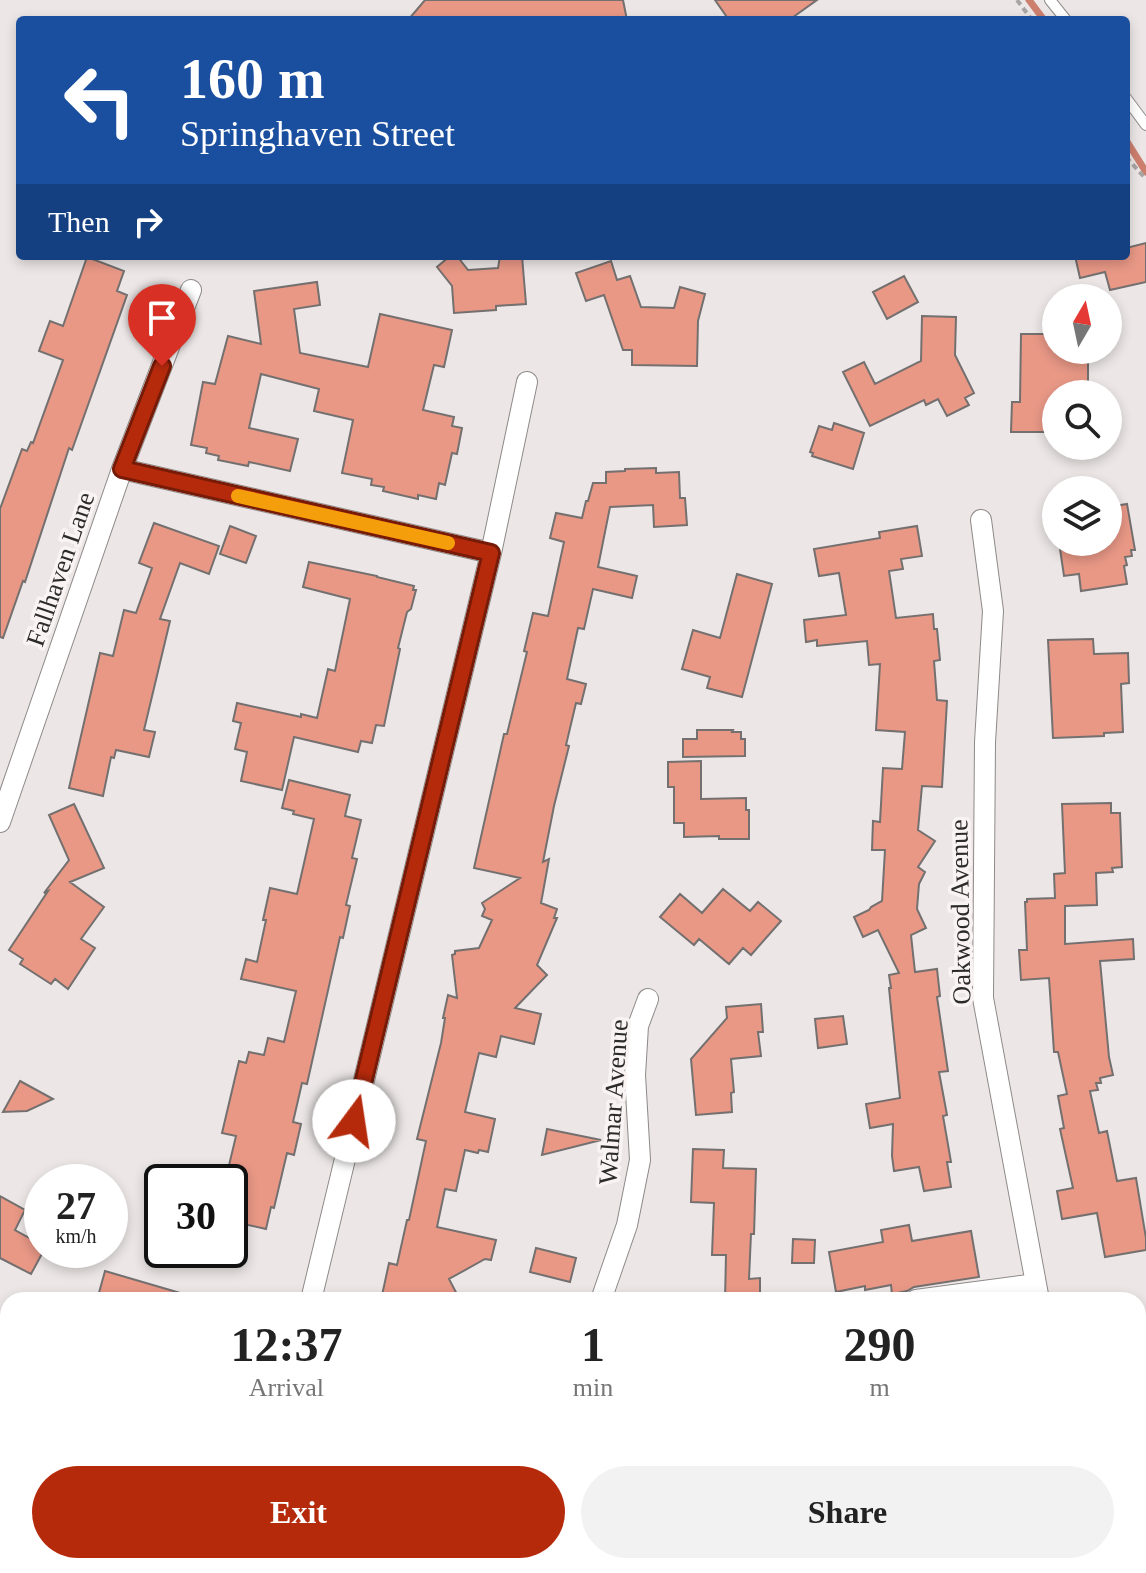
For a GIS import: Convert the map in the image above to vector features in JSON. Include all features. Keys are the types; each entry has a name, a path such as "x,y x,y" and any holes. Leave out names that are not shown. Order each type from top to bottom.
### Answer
{"street":[{"name":"Fallhaven Lane","path":"0,822 122,469 191,290"},
{"path":"313,1292 491,553 527,382"},
{"path":"122,469 491,553"},
{"name":"Oakwood Avenue","path":"981,520 993,611 985,742 983,998 1038,1292"},
{"name":"Walmar Avenue","path":"604,1292 627,1225 640,1160 635,1075 638,1026 648,999"}],"lane":[{"path":"1050,0 1063,16"},
{"path":"1130,103 1146,125"}],"path":[{"path":"1130,161 1146,179"}],"building":[{"path":"425,0 623,0 626,16 411,16"},
{"path":"715,0 817,0 795,16 726,16"},
{"path":"1146,243 1146,282 1122,287 1122,284 1108,284 1105,272 1080,278 1076,260 1130,260 1130,247"},
{"path":"86,260 95,260 124,271 117,291 127,295 72,450 69,448 25,582 3,638 0,637 0,509 22,449 27,451 33,443 63,360 39,351 50,321 63,326"},
{"path":"445,260 460,260 468,270 498,268 499,260 522,260 526,304 454,313 452,286 437,267"},
{"path":"611,261 617,280 630,276 641,307 674,308 680,287 705,294 698,321 697,366 632,365 632,350 623,350 604,295 586,301 576,273"},
{"path":"904,276 918,302 887,319 873,292"},
{"path":"317,282 320,305 294,309 300,353 368,367 380,314 452,330 444,367 434,365 423,410 454,417 452,426 462,428 457,454 452,453 445,485 439,483 436,499 418,495 418,499 383,491 384,487 371,485 372,479 342,473 353,420 314,411 319,389 261,374 249,428 298,439 290,471 249,462 248,466 218,460 219,456 206,453 207,448 191,445 203,382 215,384 228,336 261,344 254,291"},
{"path":"922,316 956,317 955,355 974,393 965,398 969,405 947,416 938,399 926,405 924,400 870,426 843,372 864,362 875,384 921,361"},
{"path":"1021,334 1042,334 1042,364 1088,364 1088,380 1042,380 1042,432 1011,432 1012,402 1020,402"},
{"path":"834,423 864,433 853,469 812,456 810,452 819,426 832,430"},
{"path":"656,468 656,473 679,472 680,498 685,498 687,525 654,527 653,505 610,507 598,567 637,576 632,598 593,589 584,629 578,628 567,679 586,684 581,704 576,703 543,862 549,859 541,903 557,909 554,918 557,918 537,965 547,975 515,1008 541,1014 534,1044 501,1036 496,1057 479,1053 465,1112 495,1119 488,1152 465,1150 456,1191 445,1189 437,1227 496,1240 491,1260 485,1259 449,1279 456,1292 383,1292 389,1263 397,1265 409,1220 426,1141 417,1139 441,1043 448,995 457,998 452,955 455,951 479,948 492,920 482,916 485,909 482,903 520,878 474,868 504,734 507,734 527,652 524,651 533,613 548,616 564,542 550,538 556,513 582,518 593,483 606,483 606,472"},
{"path":"1127,504 1135,550 1131,550 1132,556 1125,557 1127,584 1081,591 1079,574 1064,576 1061,556 1122,556 1122,505"},
{"path":"154,523 219,546 209,574 180,563 160,619 170,621 144,730 155,732 149,757 116,750 114,758 111,757 103,796 69,788 100,653 113,656 124,610 136,613 152,568 139,563"},
{"path":"230,526 256,536 246,563 220,554"},
{"path":"917,526 922,556 901,559 903,569 889,571 896,618 933,614 940,660 934,661 937,700 947,701 942,787 922,786 918,830 935,841 918,867 925,872 919,884 917,909 926,928 911,935 915,972 937,969 940,996 937,997 948,1071 939,1072 947,1115 943,1116 951,1162 947,1162 951,1187 924,1191 919,1167 894,1171 893,1124 870,1128 866,1104 900,1098 889,988 889,975 899,973 878,930 863,937 854,917 882,901 885,850 872,850 873,821 880,822 883,768 902,769 905,732 876,730 880,664 869,665 867,641 817,646 817,640 806,642 804,620 846,615 839,573 819,576 814,549 880,538 879,532"},
{"path":"309,562 377,576 414,586 413,590 416,590 398,648 384,726 376,725 372,743 361,741 358,752 294,737 282,790 241,781 247,752 235,749 241,723 233,721 237,703 317,718 328,669 335,671 350,599 303,587"},
{"path":"737,574 772,584 742,697 707,688 710,677 682,669 693,630 720,638"},
{"path":"1093,639 1094,654 1128,653 1129,683 1121,684 1123,732 1053,738 1048,640"},
{"path":"697,730 741,732 741,739 745,739 745,756 683,757 683,739 697,739"},
{"path":"701,761 701,799 746,798 749,839 684,837 684,823 674,823 674,787 668,787 668,762"},
{"path":"289,780 350,795 345,816 361,820 352,858 357,859 346,905 350,906 343,938 340,937 307,1084 302,1083 293,1122 301,1124 294,1155 287,1153 266,1229 248,1225 248,1164 229,1164 236,1136 222,1133 239,1061 246,1063 249,1052 264,1055 268,1038 284,1042 296,991 241,979 246,959 257,962 270,888 297,894 314,819 282,808"},
{"path":"1111,803 1111,813 1120,813 1122,867 1112,868 1113,872 1096,873 1097,905 1065,906 1065,944 1133,939 1134,959 1100,961 1113,1075 1100,1078 1101,1083 1096,1083 1098,1090 1090,1091 1099,1133 1107,1131 1117,1181 1136,1178 1146,1250 1105,1257 1097,1213 1062,1219 1057,1191 1073,1188 1060,1129 1064,1128 1058,1096 1067,1094 1058,1052 1054,1052 1049,978 1021,980 1019,950 1027,950 1025,902 1027,899 1055,898 1054,874 1065,873 1062,804"},
{"path":"74,804 104,868 70,882 104,907 81,939 95,948 68,989 55,979 51,984 20,964 23,959 9,950 48,891 44,893 69,860 49,815"},
{"path":"723,889 750,911 758,902 781,921 751,955 743,948 729,964 699,939 694,945 660,917 680,894 702,913"},
{"path":"761,1004 763,1032 758,1032 761,1056 731,1059 732,1112 696,1115 691,1059 727,1018 726,1007"},
{"path":"843,1016 847,1044 818,1048 815,1019"},
{"path":"20,1081 53,1099 27,1111 3,1112"},
{"path":"547,1129 601,1140 542,1155"},
{"path":"693,1149 724,1150 723,1168 756,1169 749,1279 760,1278 760,1292 725,1292 726,1255 712,1255 714,1203 691,1202"},
{"path":"0,1196 24,1209 15,1230 24,1235 24,1268 34,1268 31,1274 0,1258"},
{"path":"909,1225 912,1241 971,1231 979,1277 914,1287 902,1292 892,1292 891,1285 836,1292 829,1252 883,1242 881,1230"},
{"path":"793,1239 815,1240 814,1263 792,1263"},
{"path":"536,1248 576,1258 570,1282 530,1272"},
{"path":"105,1271 177,1292 99,1292"}],"waterway":[{"path":"1029,0 1041,16"},
{"path":"1130,146 1146,172"}],"slow traffic":[{"path":"238,496 448,543"}],"route":[{"path":"162,366 122,469 491,553 354,1121"}]}
